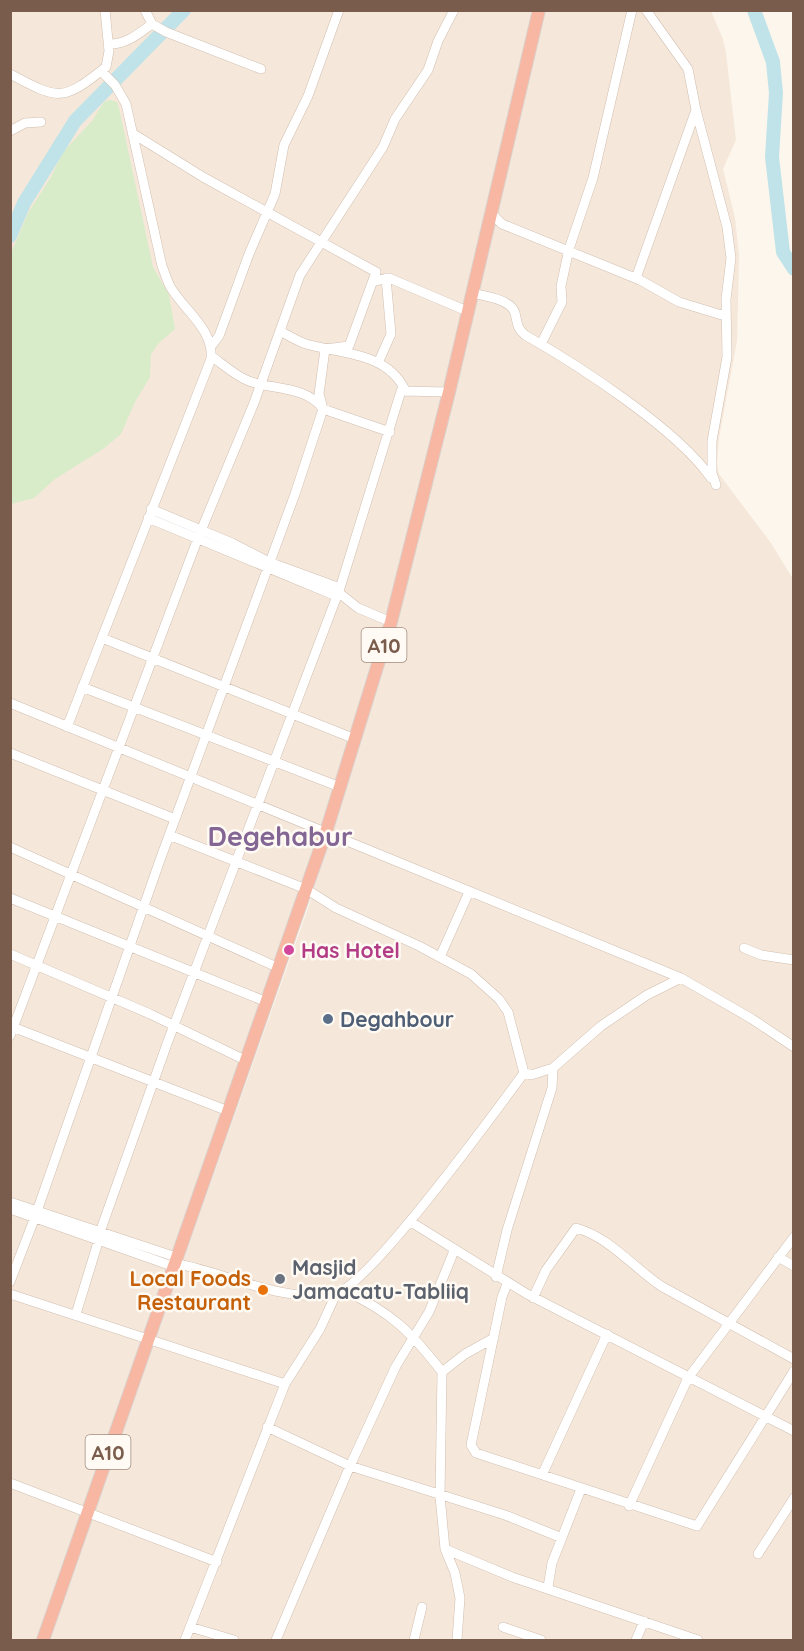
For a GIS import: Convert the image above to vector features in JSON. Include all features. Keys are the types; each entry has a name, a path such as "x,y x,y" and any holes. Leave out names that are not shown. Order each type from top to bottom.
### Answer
{"highway":[{"name":"A10","path":"43,1641 326,832 391,622 449,392 539,10"}],"street":[{"path":"10,75 42,91 56,95 71,93 106,67 108,44 105,10"},
{"path":"145,10 152,24 166,32 261,69"},
{"path":"67,727 249,254 276,194 279,164 284,145 308,96 339,10"},
{"path":"228,1111 12,1029 104,791 199,534 261,384 300,275 428,70 438,41 454,10"},
{"path":"541,344 562,302 561,286 568,249 593,178 632,10"},
{"path":"471,293 506,303 513,308 517,328 627,403 693,454 716,485 712,473 712,441 726,357 725,316 731,258 727,227 696,110 688,69 684,59 646,10"},
{"path":"108,44 125,42 152,24"},
{"path":"101,71 124,98 159,261 170,286 212,351 245,379 279,386 317,401 323,409 390,432"},
{"path":"636,278 696,110"},
{"path":"10,131 25,123 41,122"},
{"path":"132,133 267,213 376,272 375,281 349,345 325,349"},
{"path":"490,212 502,224 636,278 679,302 725,316"},
{"path":"375,281 386,278 467,311"},
{"path":"378,363 391,334 386,278"},
{"path":"280,332 301,342 361,356 378,363 399,378 405,390"},
{"path":"10,1282 323,409 319,394 325,349"},
{"path":"76,1314 100,1235 174,1025 338,592 401,391 449,392"},
{"path":"149,513 268,565 338,592 358,608 391,622"},
{"path":"102,638 355,739"},
{"path":"82,687 340,787"},
{"path":"10,703 681,978 752,1019 794,1047"},
{"path":"10,753 175,819"},
{"path":"169,836 306,889 336,908 471,974 504,1005 513,1024 524,1074 411,1222 340,1293 285,1384 217,1562 184,1641"},
{"path":"10,847 207,938 279,968"},
{"path":"440,957 469,892"},
{"path":"10,898 267,1002"},
{"path":"744,948 761,955 794,960"},
{"path":"10,954 174,1025 247,1061"},
{"path":"524,1074 531,1075 553,1068 601,1026 647,995 681,978"},
{"path":"496,1277 507,1230 552,1088 553,1068"},
{"path":"10,1202 36,1214 174,1262 283,1292 340,1293 373,1304 392,1316 442,1372 440,1497 445,1549 455,1573 460,1598 457,1641"},
{"path":"10,1209 36,1214"},
{"path":"411,1222 507,1284 794,1431"},
{"path":"533,1298 546,1270 576,1228 587,1231 621,1254 661,1286 794,1359"},
{"path":"629,1506 688,1378 794,1237"},
{"path":"276,1641 350,1466 396,1366 429,1312 454,1251"},
{"path":"778,1257 794,1266"},
{"path":"507,1284 471,1445 476,1453 484,1458 542,1475 629,1506 697,1526 794,1371"},
{"path":"10,1294 285,1384"},
{"path":"542,1475 607,1334"},
{"path":"442,1372 472,1349 494,1338"},
{"path":"267,1427 350,1466 440,1497 505,1515 562,1538"},
{"path":"10,1483 217,1562"},
{"path":"548,1587 552,1563 581,1490"},
{"path":"758,1554 791,1509 794,1498"},
{"path":"445,1549 512,1577 548,1587 699,1641"},
{"path":"414,1641 423,1607"},
{"path":"636,1641 644,1621"},
{"path":"190,1627 234,1641"},
{"path":"503,1627 542,1641"}],"shaded area":[{"path":"11,11 534,11 429,458 386,620 321,831 38,1640 11,1640"},
{"path":"544,11 711,11 723,39 726,53 736,140 723,169 735,218 739,255 738,305 737,341 719,438 717,464 719,474 771,543 793,579 793,1640 49,1640 308,908 384,663"}],"green space":[{"path":"110,100 117,102 119,108 153,267 169,295 175,329 159,343 151,354 150,377 135,402 121,434 103,449 55,479 34,498 11,504 11,253 28,213 51,177 63,152 92,121 104,102"}],"waterway":[{"path":"10,236 24,203 75,121 184,10"},
{"path":"754,10 773,62 776,93 772,157 783,252 794,269"}],"place":[{"name":"Has Hotel","path":"289,950"},
{"name":"Degahbour","path":"328,1019"},
{"name":"Masjid Jamacatu-Tabliiq","path":"280,1279"},
{"name":"Local Foods Restaurant","path":"263,1290"}],"district":[{"name":"Degehabur","path":"280,836"}]}
